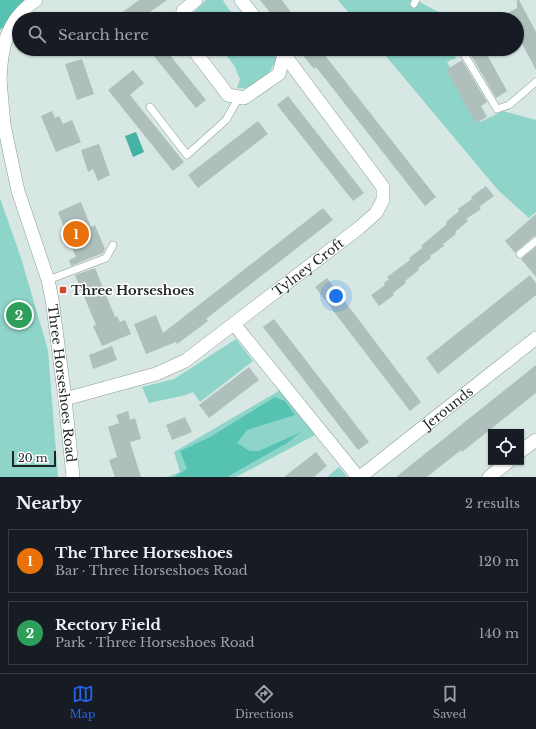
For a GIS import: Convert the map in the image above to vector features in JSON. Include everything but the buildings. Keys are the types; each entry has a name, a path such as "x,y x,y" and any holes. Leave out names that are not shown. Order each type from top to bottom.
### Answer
{"street":[{"name":"Three Horseshoes Road","path":"21,12 25,7 36,0"},
{"path":"183,12 196,0"},
{"path":"240,0 250,12"},
{"name":"Three Horseshoes Road","path":"12,23 3,41 0,60 0,80 4,125 18,190 48,280 56,318 66,399 73,477"},
{"path":"198,56 228,95 239,97"},
{"name":"Tylney Croft","path":"239,97 244,98 279,74 281,56"},
{"name":"Tylney Croft","path":"66,399 156,374 185,361 359,228 376,213 383,200 383,187 285,56"},
{"name":"Jerounds","path":"234,324 359,477 536,338"},
{"path":"524,450 536,440"},
{"path":"489,477 504,465"}],"lane":[{"path":"465,56 497,109 509,105 536,82"},
{"path":"150,107 187,155 226,120 239,97"},
{"path":"520,254 536,241"},
{"path":"48,280 106,258 113,245"}],"shaded area":[{"path":"0,0 38,0 23,12 12,12 12,21 0,30"},
{"path":"206,0 224,0 223,1 231,12 194,12"},
{"path":"338,0 416,0 439,12 348,12"},
{"path":"227,56 277,57 267,75 251,87 237,88 240,79 234,65"},
{"path":"386,56 455,56 456,58 447,62 480,122 503,111 536,120 536,212 529,218 498,190"},
{"path":"136,132 144,152 133,157 125,136"},
{"path":"0,198 21,258 48,350 58,477 0,477"},
{"path":"236,339 253,361 200,402 193,392 186,395 149,403 142,387 174,379"},
{"path":"280,388 317,434 236,477 167,477 180,472 174,452 277,392"},
{"path":"275,397 285,401 295,415 247,430 237,443 250,451 259,451 301,432 287,443 227,477 174,477 187,469 180,451 210,437"},
{"path":"339,467 347,477 327,477"}],"place":[{"name":"The Three Horseshoes","path":"76,234"},
{"name":"Three Horseshoes","path":"63,290"},
{"name":"Rectory Field","path":"19,315"}]}
